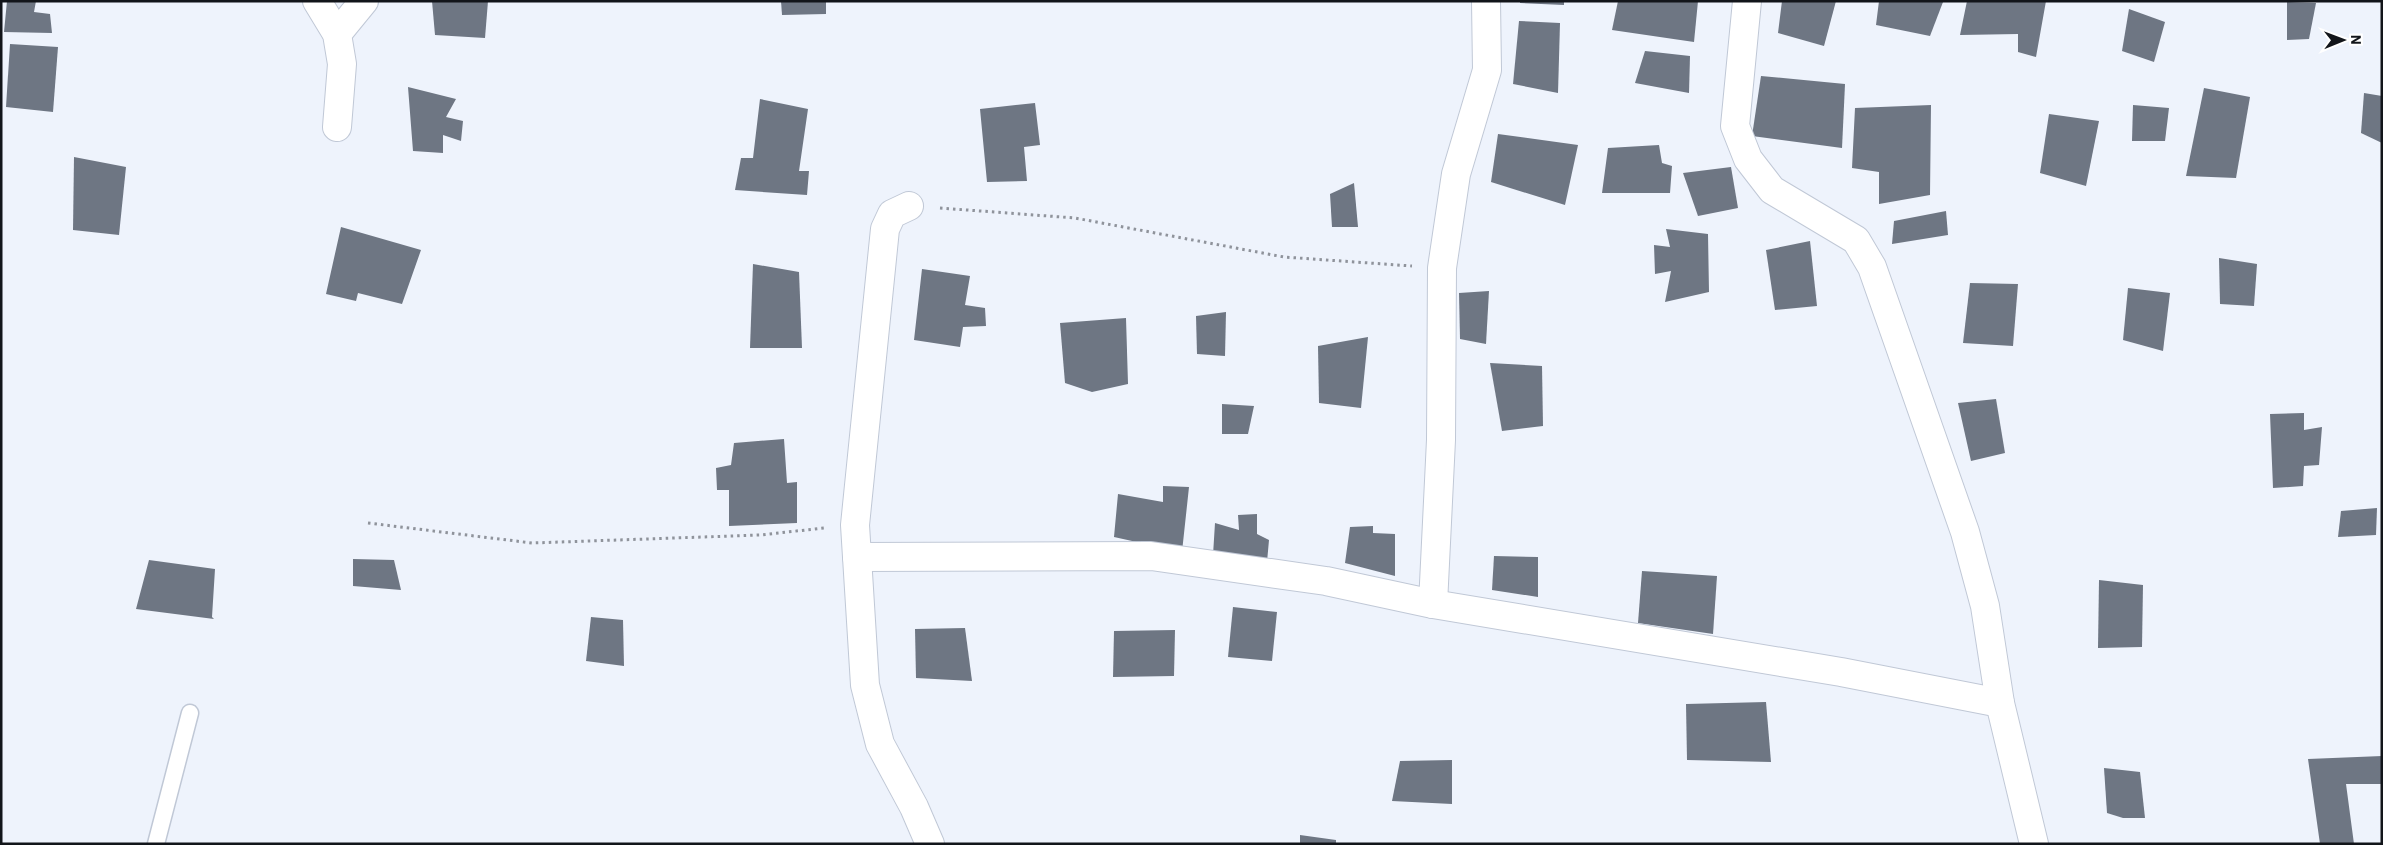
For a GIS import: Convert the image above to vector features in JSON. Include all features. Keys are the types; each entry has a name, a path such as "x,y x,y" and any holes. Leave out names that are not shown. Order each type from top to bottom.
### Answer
{"street":[{"path":"317,1 337,34 342,64 337,127"},
{"path":"337,34 364,1"},
{"path":"1433,604 1441,440 1442,268 1456,174 1487,70 1486,1"},
{"path":"1747,1 1735,126 1748,159 1772,190 1856,240 1872,268 1965,532 1986,606 2000,703 2034,844"},
{"path":"909,206 892,214 884,229 855,525 864,685 880,744 914,807 930,844"},
{"path":"857,557 1151,556 1326,581 1433,604 1841,672 2000,703"}],"lane":[{"path":"156,844 190,713"}],"path":[{"path":"909,206 1075,218 1284,257 1442,268"},
{"path":"368,522 532,543 760,535 855,525"}],"building":[{"path":"7,1 36,1 34,12 50,14 52,33 4,32"},
{"path":"432,1 488,1 485,38 435,35"},
{"path":"781,1 826,1 826,14 782,15"},
{"path":"1520,1 1564,1 1564,5 1520,3"},
{"path":"1618,1 1698,1 1694,42 1612,30"},
{"path":"1782,1 1836,1 1824,46 1778,33"},
{"path":"1879,1 1943,2 1930,36 1876,25"},
{"path":"1967,1 2046,1 2036,57 2018,52 2018,34 1960,35"},
{"path":"2287,2 2316,3 2309,39 2287,40"},
{"path":"2129,9 2165,22 2154,62 2122,51"},
{"path":"1519,21 1560,23 1558,93 1513,84"},
{"path":"10,44 58,47 53,112 6,107"},
{"path":"1645,51 1690,56 1689,93 1635,83"},
{"path":"1761,76 1845,84 1842,148 1752,136"},
{"path":"408,87 456,99 446,117 463,121 461,141 443,135 443,153 413,151"},
{"path":"2204,88 2250,97 2236,178 2186,176"},
{"path":"2364,93 2382,96 2382,143 2361,133"},
{"path":"760,99 808,109 799,171 809,171 807,195 735,190 741,158 753,158"},
{"path":"1035,103 1040,145 1024,147 1027,181 987,182 980,109"},
{"path":"1931,105 1930,195 1879,204 1879,172 1852,168 1855,108"},
{"path":"2133,105 2169,108 2165,141 2132,141"},
{"path":"2049,114 2099,121 2086,186 2040,173"},
{"path":"1498,134 1578,145 1565,205 1491,182"},
{"path":"1659,145 1662,163 1672,166 1670,193 1602,193 1608,148"},
{"path":"74,157 126,167 119,235 73,230"},
{"path":"1731,167 1738,208 1698,216 1683,173"},
{"path":"1354,183 1358,227 1332,227 1330,194"},
{"path":"1946,211 1948,235 1892,244 1894,221"},
{"path":"341,227 421,250 402,304 358,293 356,301 326,294"},
{"path":"1666,229 1708,234 1709,292 1665,302 1671,271 1655,274 1654,245 1670,247"},
{"path":"1810,241 1817,306 1775,310 1766,250"},
{"path":"2219,258 2257,264 2254,306 2220,304"},
{"path":"753,264 799,272 802,348 750,348"},
{"path":"922,269 970,276 965,305 985,308 986,326 963,327 960,347 914,340"},
{"path":"1970,283 2018,284 2013,346 1963,343"},
{"path":"2128,288 2170,293 2163,351 2123,340"},
{"path":"1489,291 1486,344 1460,339 1459,293"},
{"path":"1226,312 1225,356 1197,354 1196,316"},
{"path":"1126,318 1128,384 1092,392 1065,383 1060,323"},
{"path":"1368,337 1361,408 1319,403 1318,346"},
{"path":"1490,363 1542,366 1543,426 1502,431"},
{"path":"1996,399 2005,453 1971,461 1958,403"},
{"path":"1222,404 1254,406 1248,434 1222,434"},
{"path":"2304,413 2304,430 2322,427 2319,465 2304,466 2303,486 2273,488 2270,414"},
{"path":"784,439 787,483 797,482 797,523 729,526 729,490 717,490 716,468 731,465 734,443"},
{"path":"1163,486 1189,487 1182,552 1114,537 1118,494 1163,502"},
{"path":"2377,508 2376,535 2338,537 2341,511"},
{"path":"1257,514 1257,534 1269,540 1267,562 1213,555 1215,523 1239,530 1238,515"},
{"path":"1373,526 1373,533 1395,534 1395,576 1345,563 1350,527"},
{"path":"1494,556 1538,557 1538,597 1492,590"},
{"path":"353,559 394,560 401,590 353,586"},
{"path":"149,560 215,569 212,617 214,619 136,609"},
{"path":"1642,571 1717,576 1713,634 1638,623"},
{"path":"2099,580 2143,585 2142,647 2098,648"},
{"path":"1233,607 1277,612 1272,661 1228,657"},
{"path":"591,617 623,620 624,666 586,661"},
{"path":"965,628 972,681 916,678 915,629"},
{"path":"1175,630 1174,676 1113,677 1114,631"},
{"path":"1766,702 1771,762 1687,760 1686,704"},
{"path":"2382,756 2382,784 2346,784 2354,844 2320,844 2308,759"},
{"path":"1452,760 1452,804 1392,801 1400,761"},
{"path":"2104,768 2140,772 2145,818 2123,818 2107,813"},
{"path":"1300,835 1336,840 1336,844 1300,844"}]}
